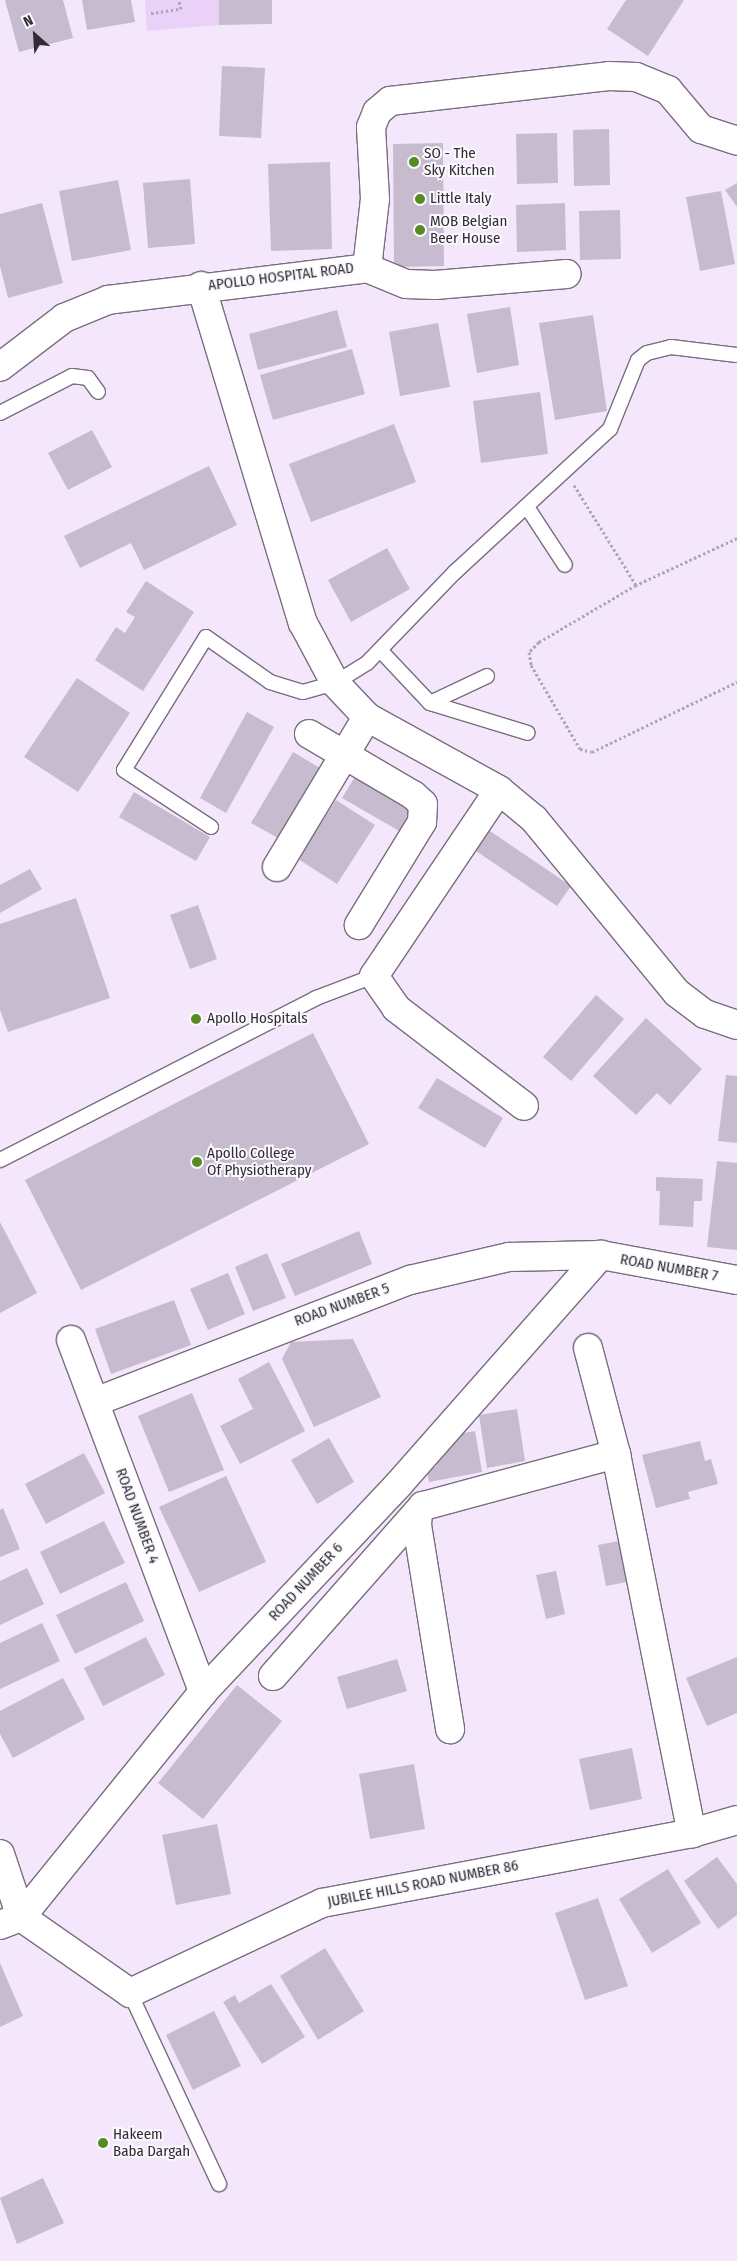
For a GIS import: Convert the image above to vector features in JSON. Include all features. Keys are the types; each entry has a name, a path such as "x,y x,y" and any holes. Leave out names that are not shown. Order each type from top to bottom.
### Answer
{"street":[{"name":"APOLLO HOSPITAL ROAD","path":"0,367 64,318 108,300 202,286 368,268 375,198 371,127 377,112 390,101 609,76 636,77 668,90 701,129 737,141"},
{"path":"368,268 406,284 435,285 567,274"},
{"path":"202,286 303,623 335,683 367,717 499,790 552,840 677,992 705,1014 737,1025"},
{"path":"277,867 367,717"},
{"path":"310,734 413,795 424,811 422,822 359,925"},
{"path":"499,790 374,976 396,1008 524,1106"},
{"path":"373,902 409,924"},
{"name":"ROAD NUMBER 7","path":"601,1255 737,1280"},
{"name":"ROAD NUMBER 5","path":"95,1402 410,1280 509,1257 601,1255"},
{"name":"ROAD NUMBER 6","path":"10,1921 202,1692 398,1485 601,1255"},
{"name":"ROAD NUMBER 4","path":"71,1340 202,1692"},
{"path":"588,1348 616,1454 692,1833"},
{"path":"273,1676 418,1513 432,1502 616,1454"},
{"path":"418,1513 417,1525 450,1728"},
{"name":"JUBILEE HILLS ROAD NUMBER 86","path":"130,1993 322,1902 692,1833 737,1820"},
{"path":"0,1854 10,1921 130,1993"}],"lane":[{"path":"212,827 124,770 206,636 270,682 303,692 335,683 380,650 455,572 610,429 638,360 648,353 671,347 737,355"},
{"path":"0,413 72,376 88,378 98,392"},
{"path":"527,507 565,565"},
{"path":"380,650 430,703 528,733"},
{"path":"430,703 487,676"},
{"path":"0,1160 316,998 374,976"},
{"path":"130,1993 219,2184"}],"path":[{"path":"150,13 181,9 179,0"},
{"path":"565,472 636,585"},
{"path":"737,538 636,585 539,642 529,652 531,664 580,749 592,752 608,746 737,682"}],"shaded area":[{"path":"145,0 219,0 219,25 147,31"}],"building":[{"path":"5,0 63,0 73,38 19,52"},
{"path":"82,0 131,0 135,22 87,30"},
{"path":"219,0 272,0 272,24 219,25"},
{"path":"626,0 684,0 648,56 607,29"},
{"path":"222,66 265,68 261,138 219,136"},
{"path":"609,129 610,185 574,186 573,130"},
{"path":"557,133 558,183 517,184 516,134"},
{"path":"443,143 444,266 394,267 393,144"},
{"path":"330,162 332,249 271,251 268,164"},
{"path":"190,179 195,244 148,248 143,183"},
{"path":"118,180 131,250 72,261 59,191"},
{"path":"737,183 737,207 725,190"},
{"path":"721,191 735,264 700,271 686,197"},
{"path":"42,203 63,283 8,298 0,266 0,214"},
{"path":"565,203 566,250 517,252 516,205"},
{"path":"620,210 621,259 580,260 579,211"},
{"path":"510,307 519,365 477,373 467,314"},
{"path":"337,310 347,347 258,370 249,334"},
{"path":"593,315 607,411 555,420 539,323"},
{"path":"438,323 450,387 400,396 389,332"},
{"path":"352,349 365,394 273,420 260,375"},
{"path":"540,392 548,454 481,463 473,401"},
{"path":"394,424 416,482 311,522 289,464"},
{"path":"92,430 112,467 68,490 48,453"},
{"path":"209,466 237,525 144,570 131,543 80,568 64,536"},
{"path":"387,548 410,589 351,622 328,580"},
{"path":"146,581 194,612 143,691 95,660 116,627 125,633 135,617 126,612"},
{"path":"77,678 130,713 78,792 24,757"},
{"path":"247,712 274,727 226,813 200,798"},
{"path":"293,752 320,768 278,838 251,823"},
{"path":"356,775 421,813 408,836 342,798"},
{"path":"134,792 210,837 196,861 119,817"},
{"path":"336,800 375,825 337,884 298,859"},
{"path":"487,829 571,886 557,906 473,849"},
{"path":"30,869 42,889 0,913 0,885"},
{"path":"76,898 110,998 8,1032 0,1010 0,924"},
{"path":"198,905 217,959 190,969 170,915"},
{"path":"596,995 624,1019 571,1081 543,1057"},
{"path":"646,1018 702,1069 670,1105 657,1093 636,1115 593,1076"},
{"name":"Apollo College Of Physiotherapy","path":"313,1033 369,1144 81,1290 25,1180"},
{"path":"726,1075 737,1076 737,1143 718,1141"},
{"path":"437,1078 503,1118 485,1148 418,1108"},
{"path":"717,1161 737,1163 737,1250 707,1247"},
{"path":"656,1177 703,1179 702,1201 694,1201 693,1227 659,1225 660,1191 656,1191"},
{"path":"0,1222 37,1293 0,1313"},
{"path":"359,1231 372,1264 295,1296 281,1264"},
{"path":"267,1253 286,1298 253,1311 235,1267"},
{"path":"228,1273 245,1314 208,1330 190,1289"},
{"path":"174,1300 191,1345 111,1374 95,1329"},
{"path":"353,1339 381,1397 314,1427 282,1359 291,1342"},
{"path":"269,1362 305,1431 240,1464 220,1426 253,1409 238,1379"},
{"path":"192,1393 224,1470 169,1492 138,1416"},
{"path":"517,1409 525,1461 487,1468 479,1415"},
{"path":"475,1431 482,1472 429,1482 426,1468 436,1467 440,1452 454,1444 453,1435"},
{"path":"329,1438 354,1482 317,1504 291,1460"},
{"path":"700,1441 705,1461 711,1459 718,1484 688,1492 690,1499 656,1508 642,1455"},
{"path":"84,1453 105,1493 46,1524 25,1484"},
{"path":"226,1476 266,1562 199,1592 159,1507"},
{"path":"3,1508 20,1549 0,1557 0,1510"},
{"path":"104,1521 125,1563 60,1594 40,1552"},
{"path":"619,1541 627,1582 606,1586 598,1545"},
{"path":"27,1568 44,1604 0,1625 0,1581"},
{"path":"556,1571 565,1614 546,1619 536,1575"},
{"path":"126,1582 144,1621 75,1654 56,1615"},
{"path":"42,1623 60,1661 0,1689 0,1643"},
{"path":"146,1637 165,1675 103,1706 84,1668"},
{"path":"737,1657 737,1713 707,1726 686,1678"},
{"path":"397,1659 407,1691 347,1709 337,1677"},
{"path":"63,1678 85,1719 13,1758 0,1734 0,1711"},
{"path":"237,1685 282,1721 203,1819 158,1783"},
{"path":"632,1748 642,1799 590,1810 579,1759"},
{"path":"414,1764 425,1829 370,1839 359,1774"},
{"path":"217,1824 231,1894 176,1905 162,1835"},
{"path":"717,1857 737,1884 737,1915 718,1929 684,1881"},
{"path":"668,1869 701,1923 652,1953 619,1899"},
{"path":"598,1898 628,1986 585,2000 555,1913"},
{"path":"325,1948 364,2011 318,2040 280,1976"},
{"path":"0,1963 23,2016 0,2027"},
{"path":"271,1984 305,2037 262,2064 223,2002 235,1995 239,2003"},
{"path":"214,2011 241,2066 193,2090 166,2035"},
{"path":"43,2178 64,2223 17,2244 0,2198"}],"place":[{"name":"SO - The Sky Kitchen","path":"414,162"},
{"name":"Little Italy","path":"420,199"},
{"name":"MOB Belgian Beer House","path":"420,230"},
{"name":"Apollo Hospitals","path":"196,1019"},
{"name":"Apollo College Of Physiotherapy","path":"197,1162"},
{"name":"Hakeem Baba Dargah","path":"103,2143"}]}
